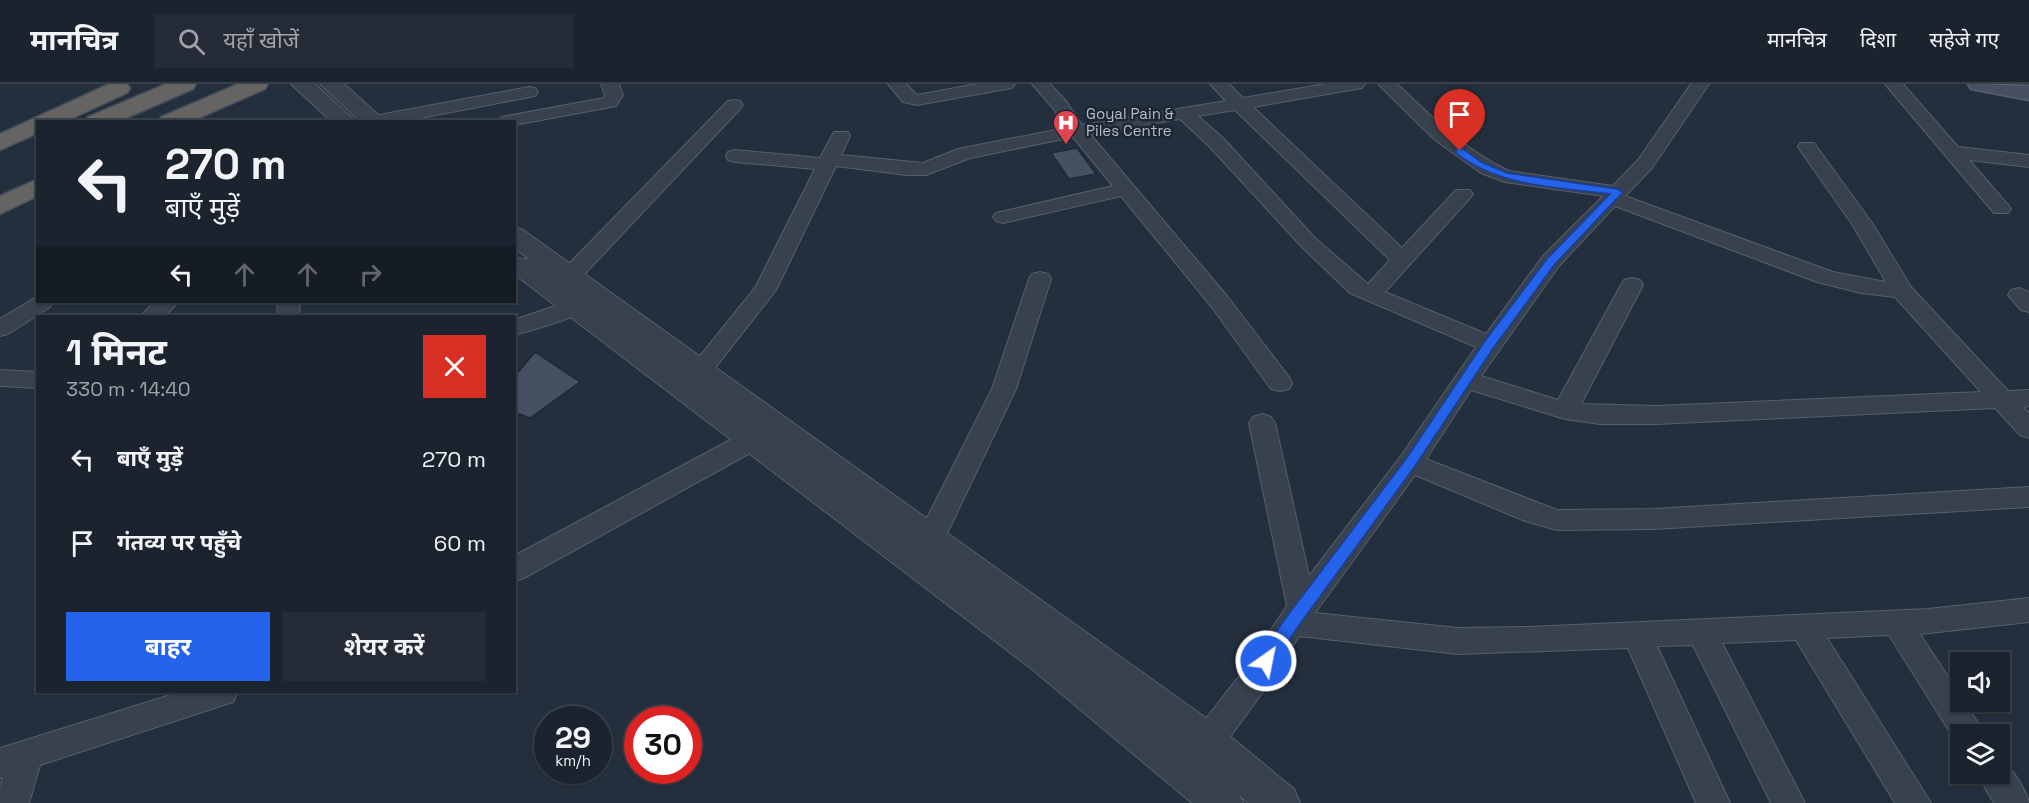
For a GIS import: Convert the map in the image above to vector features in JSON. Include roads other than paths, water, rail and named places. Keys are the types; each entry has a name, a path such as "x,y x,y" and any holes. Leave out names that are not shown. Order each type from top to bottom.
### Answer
{"highway":[{"path":"49,120 130,84"},
{"path":"101,120 184,84"},
{"path":"133,120 213,84"},
{"path":"174,120 257,84"},
{"path":"0,143 36,125"},
{"path":"0,167 36,150"},
{"path":"0,184 36,166"},
{"path":"0,206 36,187"}],"main road":[{"path":"1979,84 2029,93"}],"street":[{"path":"302,84 343,120"},
{"path":"331,84 373,120"},
{"path":"513,120 610,102 614,95 610,84"},
{"path":"897,84 909,98 917,100 1006,84"},
{"path":"1041,84 1060,105 1077,131 1219,300 1280,383"},
{"path":"1219,84 1402,261"},
{"path":"1267,84 1281,97"},
{"path":"735,156 926,169 943,160 965,153 1077,131 1356,84"},
{"path":"1387,84 1460,151 1491,171 1505,176 1615,195 1825,277 1862,286 1902,291"},
{"path":"1188,772 1206,741 1254,680 1297,616 1410,463 1490,344 1551,261 1645,164 1700,84"},
{"path":"1894,84 2001,209"},
{"path":"379,120 529,92"},
{"path":"516,327 581,293 734,105"},
{"path":"1184,113 1216,142 1308,242 1358,288 1490,344"},
{"path":"700,371 765,290 841,136"},
{"path":"1807,147 1862,224 1902,291 2029,429"},
{"path":"1953,152 2029,161"},
{"path":"1003,217 1126,189"},
{"path":"1371,294 1463,194"},
{"path":"516,237 581,293 764,433 923,550 1206,741 1279,803"},
{"path":"516,262 581,293 700,371 764,433"},
{"path":"923,550 1004,389 1040,279"},
{"path":"1565,411 1607,328 1632,285"},
{"path":"0,330 40,303"},
{"path":"153,315 166,303"},
{"path":"0,378 36,380"},
{"path":"1466,380 1565,411 1600,415 1656,415 2029,399"},
{"path":"1262,423 1297,616"},
{"path":"516,569 764,433"},
{"path":"1410,463 1535,514 1557,520 1689,517 2029,497"},
{"path":"923,550 1046,659 1188,772 1222,803"},
{"path":"1297,616 1458,640 1702,633 2027,612"},
{"path":"1897,622 1962,724"},
{"path":"1804,627 1914,803"},
{"path":"1702,633 1788,803"},
{"path":"1637,635 1713,803"},
{"path":"12,803 13,759 219,693"},
{"path":"2001,784 2013,803"}],"place":[{"name":"Goyal Pain & Piles Centre","path":"1066,146"}]}
